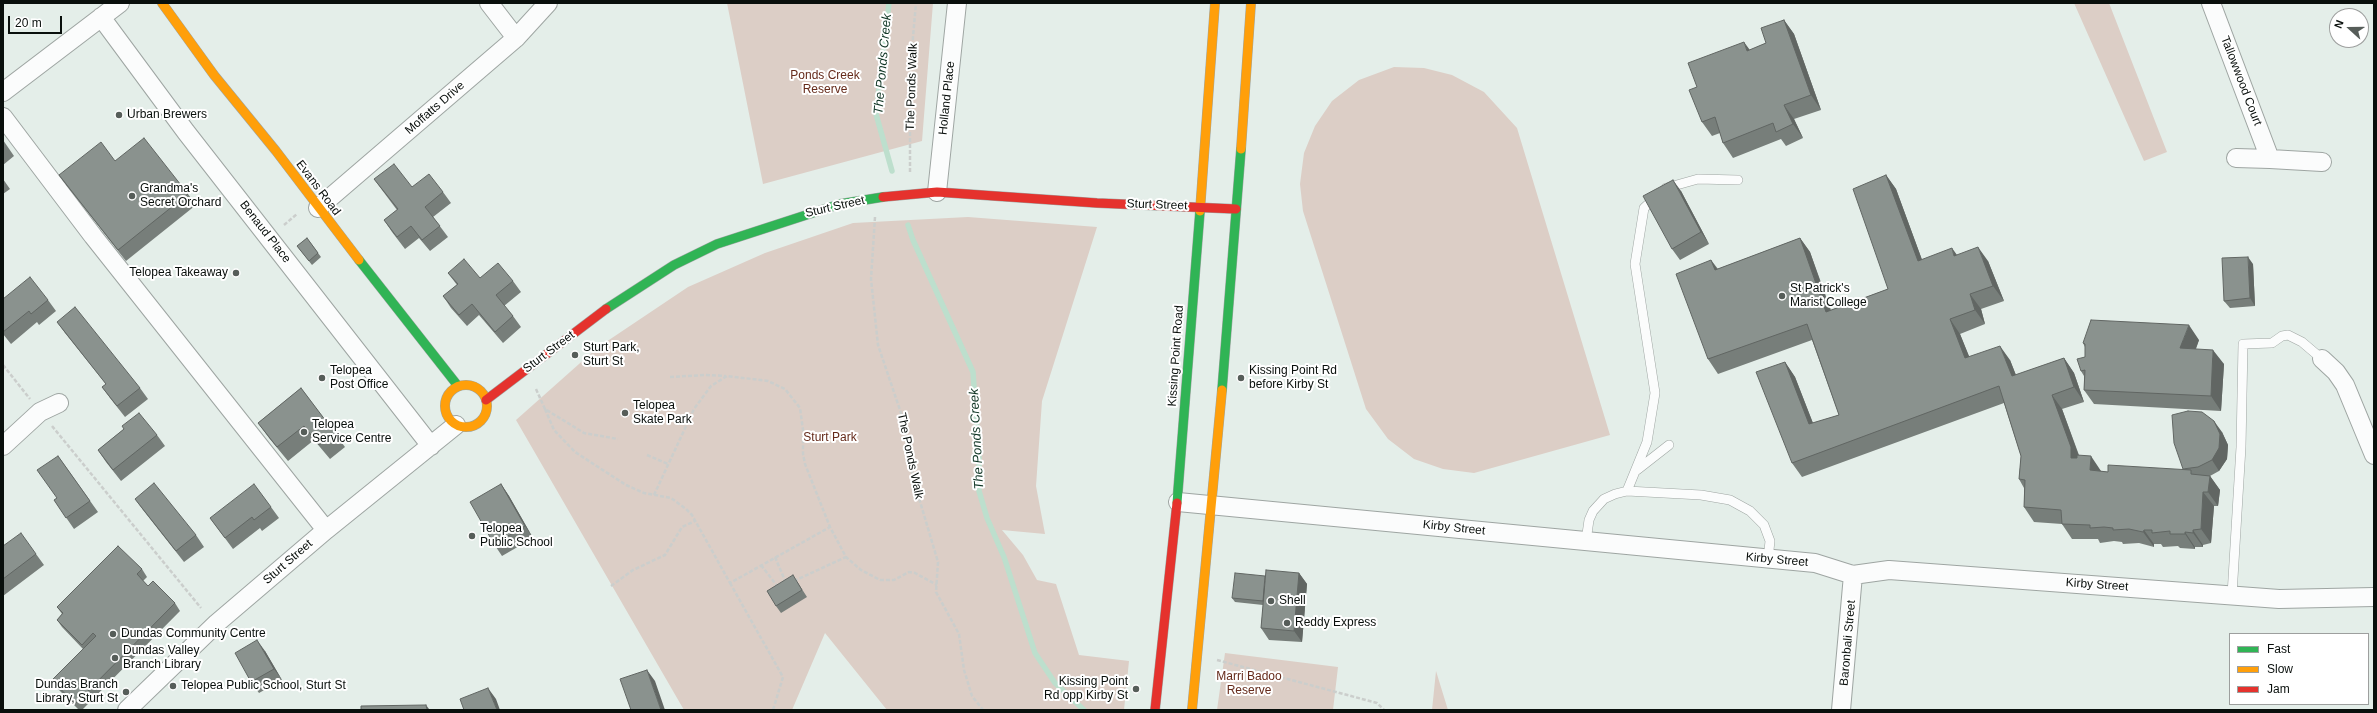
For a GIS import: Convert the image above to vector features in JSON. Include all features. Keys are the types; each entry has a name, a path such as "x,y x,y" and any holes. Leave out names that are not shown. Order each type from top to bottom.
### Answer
{"street":[{"path":"3,92 120,3"},
{"name":"Evans Road","path":"162,3 214,75 276,151 318,208 458,386"},
{"path":"489,3 516,38"},
{"name":"Moffatts Drive","path":"318,208 516,38 548,3"},
{"name":"Holland Place","path":"937,192 957,3"},
{"name":"Kissing Point Road","path":"1155,710 1178,502 1215,3"},
{"path":"1192,710 1212,504 1251,3"},
{"name":"Tallowwood Court","path":"2211,3 2270,159"},
{"name":"Benaud Place","path":"101,17 186,132 431,446"},
{"path":"3,117 93,236 326,530"},
{"path":"2236,158 2322,162"},
{"name":"Sturt Street","path":"486,400 634,289 674,265 717,244 792,217 840,204 875,198 937,192 1097,203 1199,206 1236,209"},
{"path":"2322,359 2336,372 2345,385 2374,455"},
{"path":"458,386 475,387 486,400 486,412 479,422 468,426 456,425 448,416 445,405 449,393 458,386"},
{"path":"3,446 40,412 59,403"},
{"name":"Sturt Street","path":"127,710 217,623 326,530 456,425"},
{"name":"Kirby Street","path":"1178,502 1212,504 1820,564 1853,576 1889,570 2232,594 2279,599 2374,597"},
{"name":"Baronbali Street","path":"1841,710 1853,576"}],"lane":[{"path":"1627,491 1648,442 1655,393 1635,264 1644,208 1664,189 1698,179 1738,180"},
{"path":"2232,594 2241,447 2243,344 2272,343 2282,336 2288,335 2302,342 2322,359"},
{"path":"1636,471 1669,445"},
{"path":"1586,541 1589,520 1593,511 1604,499 1627,491 1701,495 1730,500 1750,511 1764,525 1770,541 1768,560"}],"path":[{"name":"The Ponds Walk","path":"910,172 910,71 916,3"},
{"path":"284,225 297,214"},
{"name":"The Ponds Walk","path":"875,217 871,279 878,345 902,416 913,478 938,562 936,592 959,634 964,670 972,696 983,710"},
{"path":"3,365 201,608"},
{"path":"670,377 705,375 747,377 776,384 793,398 800,408 805,464 830,527 846,556 861,570 880,580 894,580 910,572 937,585"},
{"path":"654,495 698,401 711,386 727,376"},
{"path":"536,389 554,430 575,452 626,486 654,495 671,498 679,503 695,521 783,677 773,710"},
{"path":"545,409 588,435 618,439"},
{"path":"647,455 668,464"},
{"path":"611,586 633,570 665,555 682,527 695,521"},
{"path":"730,583 830,527"},
{"path":"775,557 787,585 846,556"},
{"path":"761,565 780,589"},
{"path":"1216,659 1378,702 1384,710"}],"green space":[{"name":"Ponds Creek Reserve","path":"727,3 933,3 922,141 763,184"},
{"path":"2074,3 2109,3 2167,152 2144,161"},
{"path":"1394,67 1424,68 1452,75 1484,92 1517,128 1610,435 1474,473 1443,469 1414,459 1388,439 1366,409 1303,211 1300,184 1304,153 1315,126 1332,101 1359,80"},
{"name":"Sturt Park","path":"968,217 1097,227 1042,401 1036,486 1045,534 1002,530 1023,555 1037,580 1056,584 1079,655 1129,661 1124,710 887,710 825,633 792,710 684,710 516,420 597,348 688,287 765,253 853,223"},
{"name":"Marri Badoo Reserve","path":"1225,653 1338,667 1333,710 1217,710"},
{"path":"1436,671 1448,710 1432,710"}],"building":[{"path":"1784,20 1811,95 1784,105 1793,124 1776,132 1773,123 1723,143 1715,117 1702,122 1689,90 1697,87 1688,63 1744,42 1747,51 1766,43 1761,28"},
{"name":"Grandma's Secret Orchard","path":"144,138 188,194 118,250 59,175 101,142 115,161"},
{"path":"394,164 412,187 429,174 443,192 425,207 440,226 422,240 411,226 397,237 384,220 398,209 374,179"},
{"path":"1886,175 1918,261 1952,248 1954,256 1978,247 1993,286 1970,294 1975,310 1950,319 1965,358 2000,346 2012,376 2064,358 2074,387 2052,395 2071,447 2071,458 2077,458 2077,455 2091,456 2090,470 2108,472 2108,465 2191,470 2191,474 2210,476 2208,492 2203,492 2201,529 2193,530 2193,533 2185,532 2185,534 2170,534 2170,531 2152,533 2152,530 2144,530 2143,532 2129,529 2113,530 2113,528 2104,527 2090,528 2090,525 2062,524 2061,510 2024,507 2025,480 2019,479 2021,456 1999,386 1792,463 1756,372 1785,362 1809,424 1839,415 1807,324 1708,359 1676,274 1711,260 1715,270 1800,238 1826,312 1888,289 1853,189"},
{"path":"1673,180 1701,232 1672,249 1643,196"},
{"path":"307,238 318,253 309,261 297,246"},
{"path":"2248,257 2250,298 2224,301 2222,258"},
{"path":"464,259 480,278 498,263 513,281 496,295 513,316 495,332 472,304 459,315 443,296 458,284 448,273"},
{"path":"30,277 48,300 31,314 29,311 3,332 3,299"},
{"path":"75,307 140,388 117,406 102,387 106,384 57,322"},
{"path":"2091,320 2189,325 2180,348 2213,350 2211,396 2084,390 2085,370 2081,371 2077,359 2085,357 2085,344 2083,343"},
{"path":"301,388 335,433 319,445 304,426 277,447 258,423"},
{"path":"2188,411 2202,412 2214,421 2220,434 2219,448 2212,460 2198,467 2183,469 2174,443 2172,415"},
{"path":"139,413 157,435 113,470 98,450 124,429 122,426"},
{"path":"58,456 90,501 66,518 54,500 57,498 37,470"},
{"path":"154,483 196,535 176,551 135,499"},
{"path":"254,484 271,507 254,520 252,517 225,538 210,518"},
{"path":"501,484 525,526 494,544 470,502"},
{"path":"21,533 36,554 3,579 3,546"},
{"name":"Dundas Community Centre","path":"118,546 142,569 137,574 148,586 153,581 175,603 75,704 52,680 96,636 93,633 82,645 57,620 63,613 57,607"},
{"name":"Reddy Express","path":"1266,570 1299,573 1294,631 1261,628"},
{"path":"1235,573 1265,576 1263,601 1232,598"},
{"path":"793,575 802,590 776,606 767,591"},
{"path":"257,640 274,669 251,682 235,653"},
{"path":"647,670 661,710 631,710 620,679"},
{"path":"488,688 497,710 464,710 460,699"},
{"path":"426,705 427,710 361,710 361,706"}],"waterway":[{"name":"The Ponds Creek","path":"889,3 876,114 892,171"},
{"name":"The Ponds Creek","path":"908,225 913,240 973,372 979,458 979,491 987,518 1004,557 1035,653 1055,683 1084,710"}],"traffic: fast":[{"path":"1222,390 1241,149"},
{"path":"606,309 674,265 717,244 840,204 883,197"},
{"path":"1177,503 1200,211"},
{"path":"359,260 458,386"}],"traffic: slow":[{"path":"162,3 214,75 276,151 359,260"},
{"path":"1200,211 1215,3"},
{"path":"1241,149 1251,3"},
{"path":"466,385 481,391 487,406 481,421 466,427 451,421 445,406 451,391 466,385"},
{"path":"1192,710 1222,390"}],"traffic: jam":[{"path":"883,197 937,192 1097,203 1236,209"},
{"path":"486,400 606,309"},
{"path":"1155,710 1177,503"}],"place":[{"name":"Urban Brewers","path":"119,115"},
{"name":"Grandma's Secret Orchard","path":"132,196"},
{"name":"Telopea Takeaway","path":"236,273"},
{"name":"St Patrick's Marist College","path":"1782,296"},
{"name":"Sturt Park, Sturt St","path":"575,355"},
{"name":"Telopea Post Office","path":"322,378"},
{"name":"Kissing Point Rd before Kirby St","path":"1241,378"},
{"name":"Telopea Skate Park","path":"625,413"},
{"name":"Telopea Service Centre","path":"304,432"},
{"name":"Telopea Public School","path":"472,536"},
{"name":"Shell","path":"1271,601"},
{"name":"Reddy Express","path":"1287,623"},
{"name":"Dundas Community Centre","path":"113,634"},
{"name":"Dundas Valley Branch Library","path":"115,658"},
{"name":"Telopea Public School, Sturt St","path":"173,686"},
{"name":"Kissing Point Rd opp Kirby St","path":"1136,689"},
{"name":"Dundas Branch Library, Sturt St","path":"126,692"}]}
